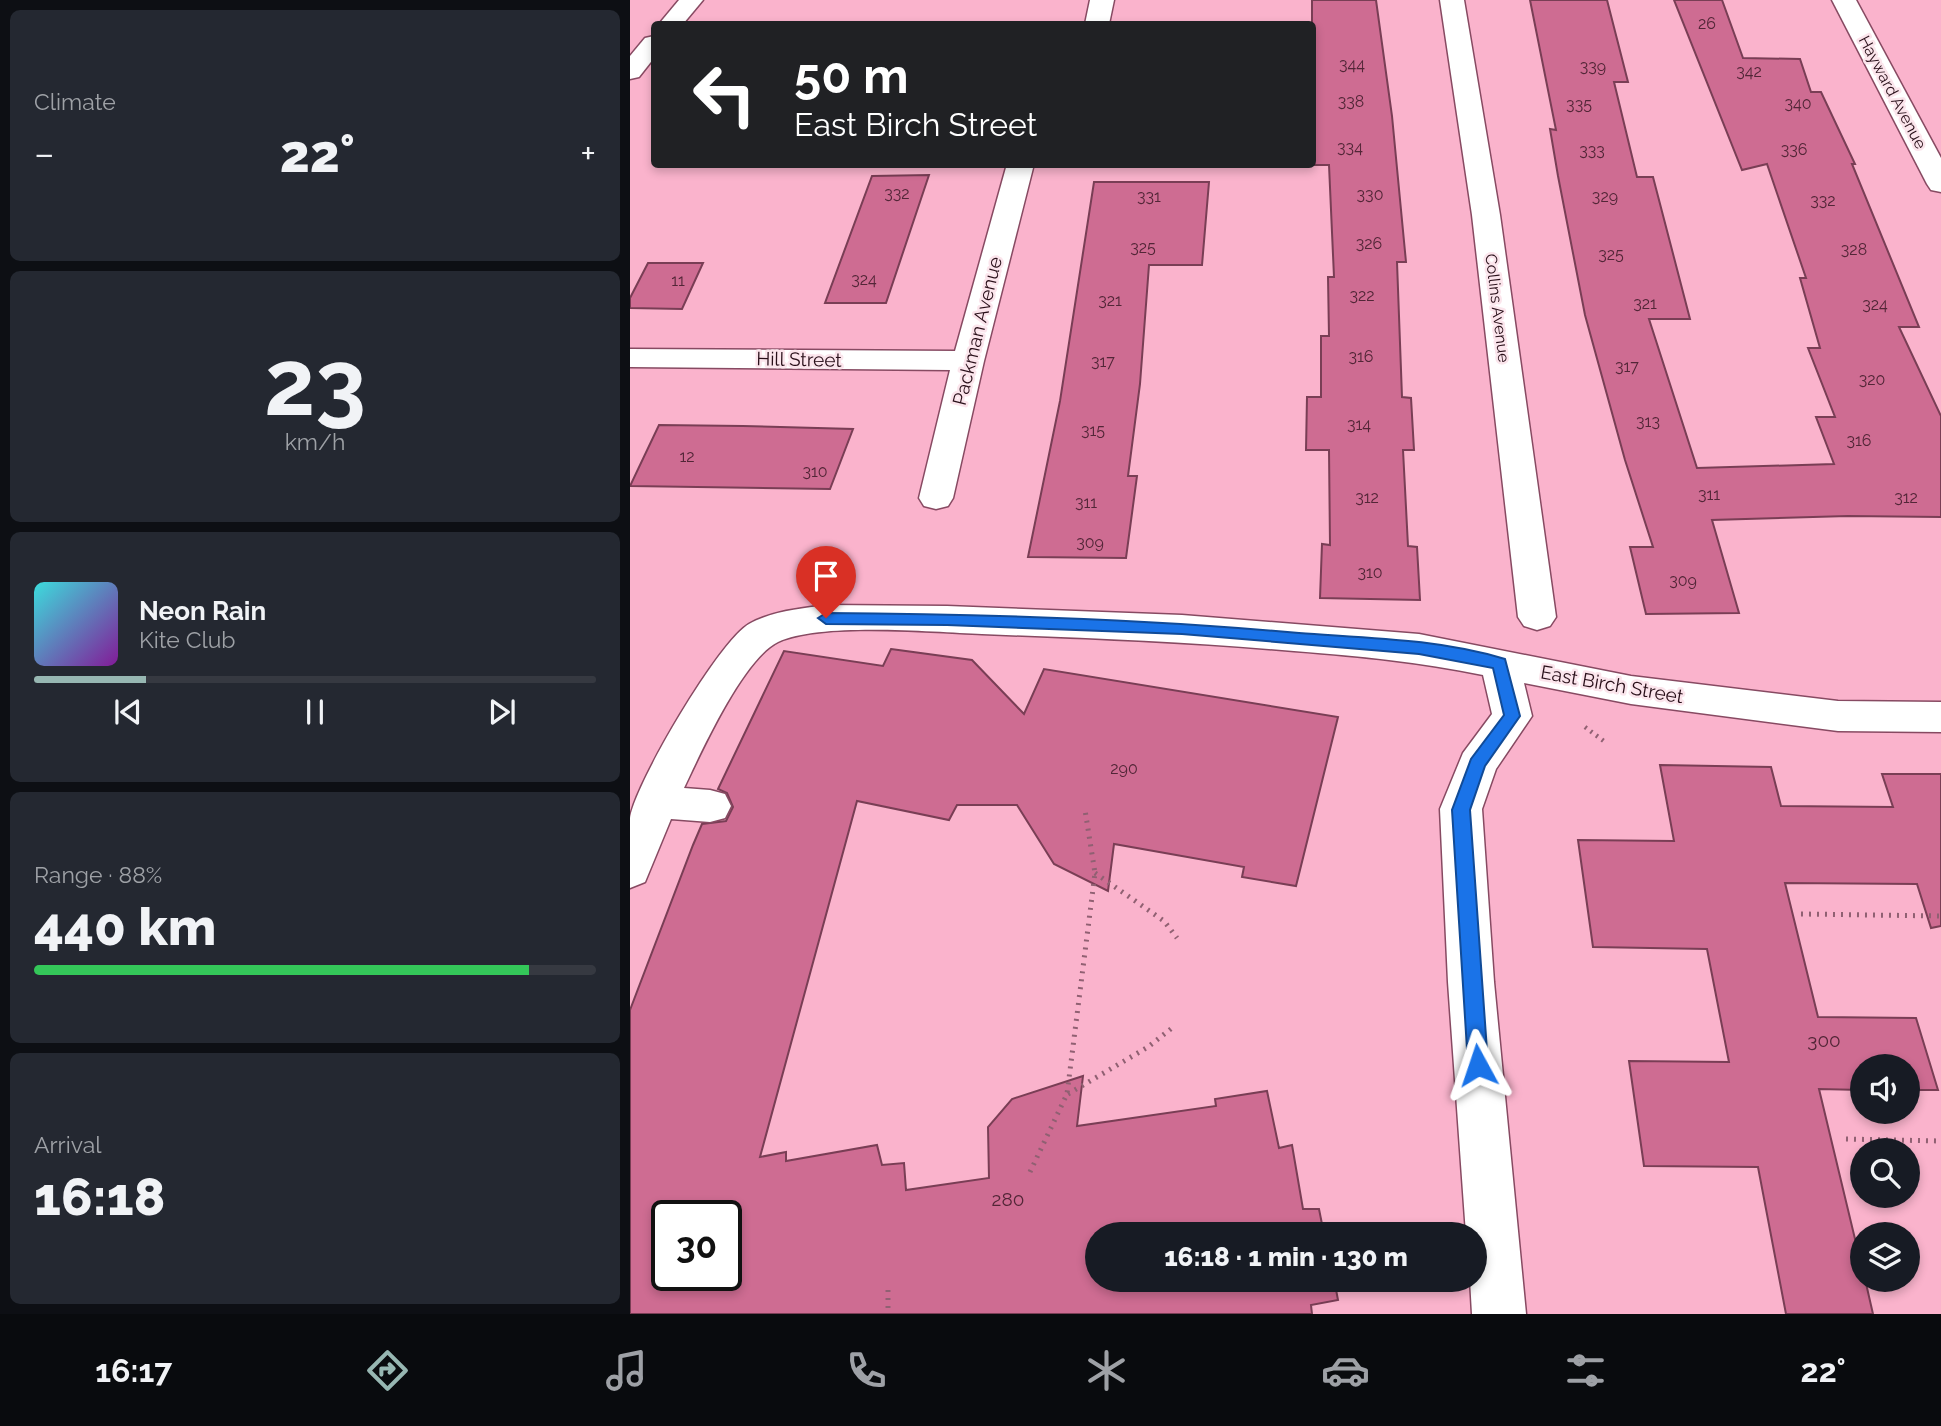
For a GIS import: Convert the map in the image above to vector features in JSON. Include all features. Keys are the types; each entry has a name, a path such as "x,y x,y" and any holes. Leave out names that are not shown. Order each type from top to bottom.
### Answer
{"street":[{"path":"673,21 691,0"},
{"path":"1098,21 1102,0"},
{"name":"Collins Avenue","path":"1452,0 1486,215 1537,617"},
{"name":"Hayward Avenue","path":"1844,0 1941,184"},
{"path":"630,72 651,47"},
{"name":"Packman Avenue","path":"936,498 968,361 1020,168"},
{"name":"Hill Street","path":"630,358 968,361"},
{"name":"East Birch Street","path":"630,870 657,802 690,731 741,652 761,634 795,623 826,618 1182,628 1419,648 1631,690 1838,716 1941,718"},
{"path":"1499,1314 1471,982 1461,810 1477,764 1512,716 1500,663"},
{"path":"657,802 710,806"}],"path":[{"path":"1594,734 1605,742"},
{"path":"1030,1172 1067,1094 1095,873 1085,810"},
{"path":"1095,873 1164,920 1177,938"},
{"path":"1801,914 1941,916"},
{"path":"1067,1094 1148,1047 1172,1028"},
{"path":"1846,1139 1941,1141"},
{"path":"888,1290 888,1314"}],"building":[{"path":"1312,0 1376,0 1392,116 1406,262 1397,262 1402,397 1411,398 1414,450 1403,450 1408,546 1417,547 1420,600 1320,598 1322,544 1330,545 1329,450 1306,450 1307,397 1321,397 1321,336 1329,336 1328,277 1334,277 1329,165 1316,165 1316,21 1312,21"},
{"path":"1530,0 1607,0 1628,82 1614,82 1637,177 1653,177 1690,319 1649,319 1697,468 1834,464 1816,417 1835,417 1808,348 1820,348 1800,278 1806,278 1767,164 1742,170 1674,0 1722,0 1743,58 1800,59 1811,92 1821,92 1855,164 1852,164 1919,327 1899,327 1941,416 1941,517 1848,516 1712,520 1739,613 1646,614 1630,547 1653,547 1625,460 1585,315 1550,129 1556,130"},
{"path":"929,175 886,303 825,303 872,176"},
{"path":"1094,182 1209,182 1202,265 1149,265 1140,384 1128,476 1137,476 1126,558 1028,557 1060,401"},
{"path":"648,263 703,263 682,309 630,308 630,298"},
{"path":"659,425 853,429 830,489 630,486"},
{"path":"891,649 972,660 1024,714 1044,669 1338,717 1296,886 1242,877 1244,867 1114,844 1108,891 1054,864 1017,805 957,805 949,820 857,801 760,1157 786,1152 786,1161 877,1145 882,1165 904,1163 906,1190 989,1178 988,1127 1012,1099 1083,1076 1077,1126 1216,1106 1215,1099 1267,1091 1279,1148 1292,1145 1303,1209 1319,1209 1322,1222 1085,1222 1085,1292 1336,1292 1338,1300 1311,1305 1312,1314 630,1314 630,1010 702,824 726,821 733,807 727,793 718,789 784,651 883,666"},
{"path":"1660,765 1771,767 1781,806 1893,807 1882,774 1941,774 1941,926 1931,928 1917,884 1785,883 1818,1017 1916,1018 1938,1090 1920,1090 1920,1054 1850,1054 1850,1090 1819,1089 1851,1222 1850,1292 1868,1292 1873,1314 1786,1314 1758,1167 1644,1166 1629,1061 1729,1062 1707,949 1593,947 1578,840 1674,841"}],"route":[{"path":"826,618 1182,628 1419,648 1500,663 1512,716 1477,764 1461,810 1478,1065"}]}
